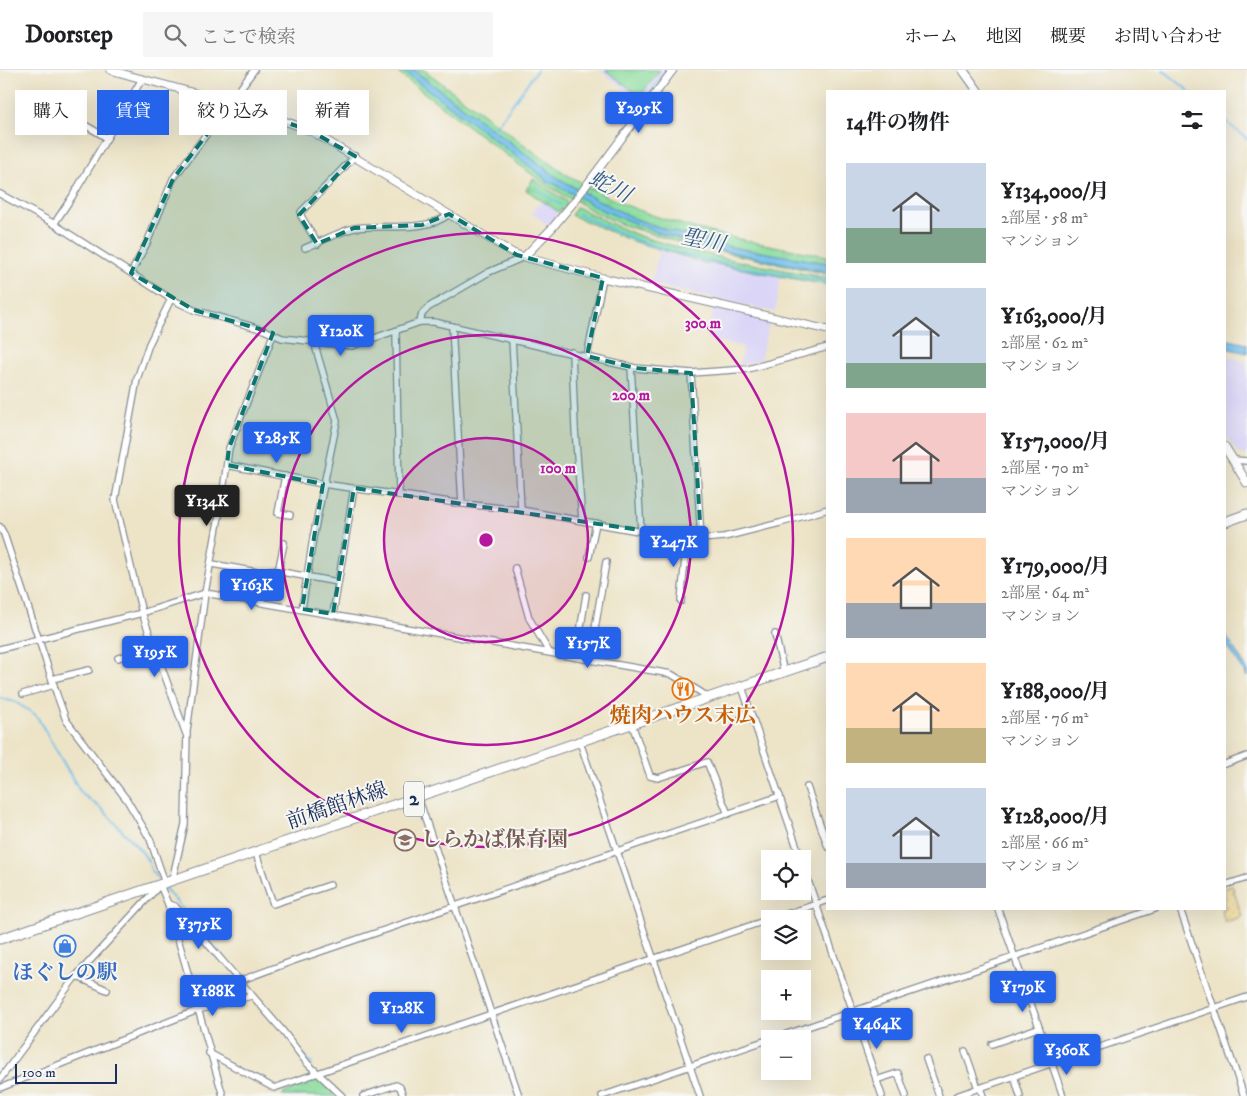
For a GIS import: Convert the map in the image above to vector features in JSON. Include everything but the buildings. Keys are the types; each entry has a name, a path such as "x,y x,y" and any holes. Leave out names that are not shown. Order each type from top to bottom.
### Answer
{"main road":[{"path":"963,70 977,90"},
{"path":"1226,448 1247,483"},
{"path":"1226,522 1247,514"},
{"name":"前橋館林線","path":"0,938 826,659"}],"street":[{"path":"110,70 130,73 142,79 181,90"},
{"path":"240,90 254,70"},
{"path":"420,322 422,314 428,307 489,272 524,258 574,201 673,70"},
{"path":"54,224 142,79"},
{"path":"287,121 309,130 355,156 448,214 524,258 826,330"},
{"path":"87,126 107,138"},
{"path":"131,273 147,243 173,179 206,135"},
{"path":"318,244 301,216 301,212 355,156"},
{"path":"0,194 54,224 170,299 194,310 264,330 282,338 352,346 420,322 434,322 631,367 691,373 748,368 826,348"},
{"path":"305,248 354,228 422,225 444,218 448,214"},
{"path":"586,356 603,278"},
{"path":"170,299 149,344 138,379 115,500 142,613 187,736"},
{"path":"452,326 462,504"},
{"path":"396,331 399,495"},
{"path":"0,1079 76,976 165,883 185,824 187,736 205,593 212,564 229,448 273,335"},
{"path":"512,339 521,510"},
{"path":"302,609 306,576 323,484 337,421 316,350 316,343"},
{"path":"572,352 575,429 582,520"},
{"path":"631,367 641,531"},
{"path":"691,373 701,539"},
{"path":"1234,460 1247,461"},
{"path":"227,465 323,484 462,504 521,510 687,538 724,537 826,510"},
{"path":"285,476 278,512 290,515"},
{"path":"333,614 354,488"},
{"path":"590,557 596,522"},
{"path":"0,527 4,534 66,720 127,800 150,839 165,883 168,904 209,1053 223,1096"},
{"path":"681,601 687,538"},
{"path":"278,572 284,543"},
{"path":"590,659 606,562"},
{"path":"212,564 269,574"},
{"path":"515,568 529,618 549,652"},
{"path":"261,602 270,570 338,582"},
{"path":"0,649 142,613 205,593 671,674 708,698"},
{"path":"576,656 586,595"},
{"path":"775,634 784,673"},
{"path":"118,658 154,645"},
{"path":"23,694 89,670"},
{"path":"742,687 798,850"},
{"path":"632,724 650,776 658,778 708,762 728,814"},
{"path":"580,742 700,1096"},
{"path":"1226,764 1247,756"},
{"path":"806,787 826,842"},
{"path":"239,982 293,961 780,796"},
{"path":"418,797 520,1096"},
{"path":"256,853 273,904 330,885"},
{"path":"1226,885 1247,878"},
{"path":"811,889 882,1096"},
{"path":"798,910 826,901"},
{"path":"168,904 175,906 282,1030 307,1063 342,1096"},
{"path":"998,910 1063,1096"},
{"path":"797,1030 1152,910"},
{"path":"1180,910 1244,1096"},
{"path":"209,1053 274,1088 761,922"},
{"path":"76,976 107,990"},
{"path":"0,1088 198,1010 251,996"},
{"path":"959,1096 1247,997"},
{"path":"992,1044 1038,1028"},
{"path":"602,1096 761,1042"},
{"path":"965,1052 983,1096"},
{"path":"926,1059 939,1096"},
{"path":"876,1080 898,1073 906,1096"},
{"path":"1014,1076 1020,1096"},
{"path":"363,1096 396,1085 400,1087 403,1096"}],"highlighted area":[{"path":"230,104 309,130 355,156 299,215 317,244 354,228 422,225 449,214 517,255 603,278 587,356 635,368 691,373 701,539 354,488 333,614 302,609 323,484 227,465 229,448 273,333 194,310 131,273 173,179"}],"shaded area":[{"path":"599,70 666,70 641,101"},
{"path":"542,201 559,212 548,225 532,213"},
{"path":"659,252 709,264 704,284 710,263 781,276 775,312 651,284"},
{"path":"714,307 770,320 760,360 739,365 743,347 707,339"},
{"path":"1232,357 1247,363 1247,455 1239,454 1226,437 1226,359"}],"green space":[{"path":"394,70 402,70 541,175 547,182 551,182 604,211 684,241 826,272 826,274 684,244 623,225 592,211 546,185"},
{"path":"413,70 424,70 541,157 583,183 582,185 593,188 629,206 673,222 739,239 826,256 826,263 730,247 670,231 633,218 558,178"},
{"path":"605,70 660,70 640,96"},
{"path":"533,179 566,201 567,204 563,210 561,209 559,212 526,190"},
{"path":"577,207 640,236 710,255 826,278 826,285 709,264 632,241 571,215"},
{"path":"318,1077 338,1096 282,1096 284,1093 309,1084 310,1078"}],"sand":[{"path":"1232,885 1242,917 1225,922 1221,910 1226,910 1226,887"}],"water":[{"path":"402,70 413,70 558,178 633,218 670,231 730,247 826,263 826,272 720,250 659,233 604,211 551,182 548,183 541,175"},
{"path":"1226,339 1247,344 1247,353 1226,348"},
{"path":"1226,636 1247,669 1247,677 1226,644"}],"waterway":[{"path":"493,131 537,70"},
{"path":"644,101 667,70"},
{"path":"957,70 971,90"},
{"path":"1163,70 1188,90"},
{"path":"1226,122 1247,139"},
{"name":"聖川","path":"537,186 538,190 561,205"},
{"name":"聖川","path":"578,214 634,239 681,254 729,265 826,282"},
{"path":"0,698 15,702 36,715 81,793 102,809 142,852 152,872 160,881"},
{"path":"164,887 225,960"},
{"path":"303,1054 312,1064"}],"place":[{"name":"焼肉ハウス末広","path":"683,689"},
{"name":"しらかば保育園","path":"405,840"},
{"name":"ほぐしの駅","path":"65,946"}],"water label":[{"name":"蛇川","path":"610,187"}]}
